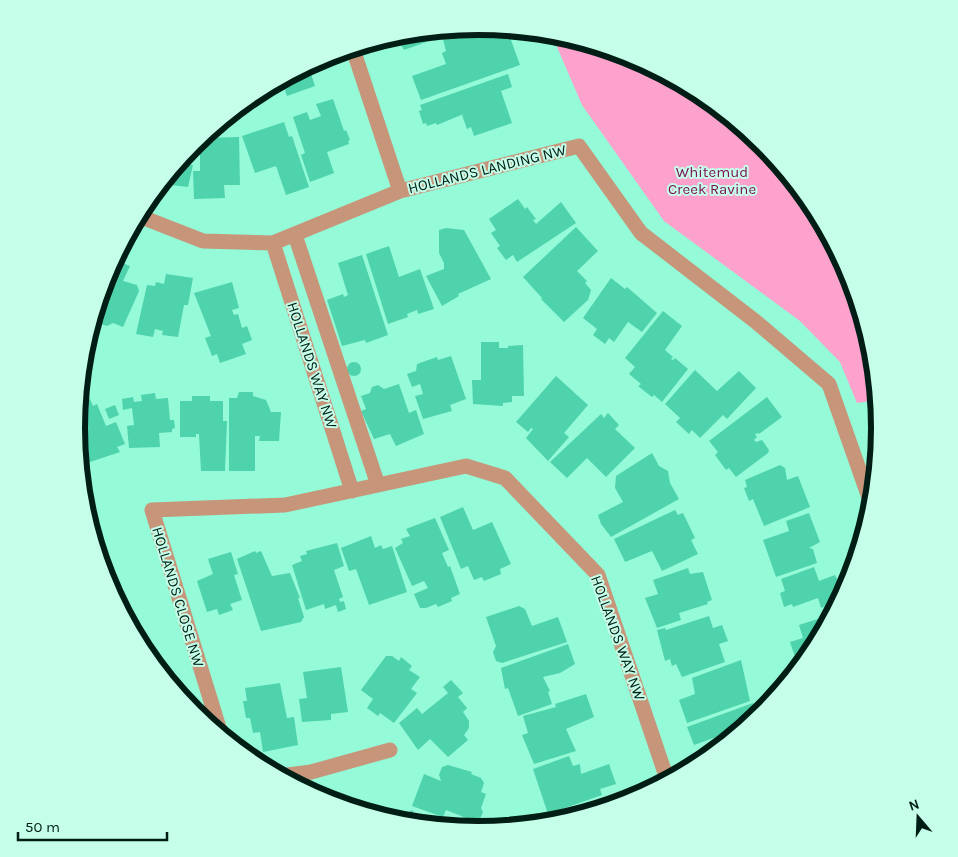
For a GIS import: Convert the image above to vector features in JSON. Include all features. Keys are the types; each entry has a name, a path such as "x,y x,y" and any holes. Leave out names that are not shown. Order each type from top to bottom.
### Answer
{"street":[{"path":"354,56 400,192"},
{"name":"HOLLANDS LANDING NW","path":"146,219 203,241 273,243 400,192 579,146 641,233 754,320 829,384 867,492"},
{"name":"HOLLANDS WAY NW","path":"295,234 378,485"},
{"name":"HOLLANDS WAY NW","path":"273,243 352,491 466,466 505,478 598,575 665,774"},
{"name":"HOLLANDS CLOSE NW","path":"216,720 152,510 285,505 352,491"},
{"path":"292,774 312,772 390,750"}],"green space":[{"name":"Whitemud Creek Ravine","path":"555,43 581,48 630,65 676,88 719,116 757,150 775,169 806,210 832,254 843,278 852,302 865,352 872,401 857,403 840,362 800,321 664,221 582,105"}],"building":[{"path":"453,36 510,36 520,65 421,100 412,76 446,64 442,53 446,51 443,39"},
{"path":"440,37 404,50 400,43"},
{"path":"311,73 315,86 287,96 284,87"},
{"path":"508,74 512,87 501,91 512,123 474,136 471,127 467,129 462,115 466,113 437,125 436,123 427,126 426,123 423,124 419,111 422,110 420,105"},
{"path":"333,99 344,131 346,130 350,140 348,141 349,144 327,152 334,173 310,182 301,155 305,153 293,117 307,112 310,120 321,116 316,104"},
{"path":"284,122 289,137 292,136 309,187 286,195 276,166 255,173 242,136"},
{"path":"239,137 240,185 224,185 225,198 194,199 193,171 200,171 200,151 215,138"},
{"path":"189,162 189,164 193,165 188,187 170,185"},
{"path":"518,199 536,219 533,220 536,224 561,202 576,223 517,262 513,255 506,260 497,248 500,246 491,233 496,230 489,219"},
{"path":"576,227 598,251 577,271 587,281 585,283 591,290 588,300 564,322 541,299 523,277"},
{"path":"446,228 464,230 491,279 458,294 459,296 442,306 426,276 444,269 444,263 439,253 439,230"},
{"path":"389,246 399,277 420,269 434,309 418,314 417,310 407,314 408,317 388,324 366,254"},
{"path":"362,255 388,335 366,343 365,340 342,346 327,300 343,294 344,297 348,295 338,263"},
{"path":"122,263 130,266 123,281 137,285 139,291 123,327 113,323 107,326 101,324 106,302"},
{"path":"166,274 193,278 188,305 184,305 178,337 162,335 163,331 155,329 153,337 136,334 147,285 155,286 156,282 164,284"},
{"path":"611,278 625,289 627,287 657,313 642,332 628,322 614,342 609,338 605,344 593,335 597,329 583,318"},
{"path":"232,282 239,308 232,310 234,315 238,314 242,328 247,326 252,340 242,344 246,354 220,363 217,354 212,356 205,338 211,336 194,293"},
{"path":"663,311 682,326 665,350 673,357 671,359 675,358 688,369 662,402 638,386 641,384 629,374 635,367 625,358"},
{"path":"481,342 499,342 499,348 523,345 524,396 512,396 512,402 503,403 503,406 473,404 472,380 481,380"},
{"path":"451,356 466,399 450,405 452,411 423,419 415,396 423,394 420,384 412,387 407,374 416,371 417,364 437,357 438,360"},
{"path":"354,362 359,364 361,369 359,374 354,376 349,374 347,369 349,364"},
{"path":"695,370 717,391 739,371 756,388 727,419 723,415 700,438 692,430 689,434 676,422 680,418 665,404"},
{"path":"556,376 588,405 564,433 569,437 548,461 526,438 533,429 531,428 528,432 516,422"},
{"path":"399,384 409,413 416,410 424,434 396,446 390,434 374,439 361,411 366,409 361,396 370,393 372,387 378,385 384,389"},
{"path":"239,392 253,392 253,396 266,400 271,412 281,412 279,441 259,441 260,436 255,436 255,471 229,471 229,398 237,398"},
{"path":"155,393 156,399 168,398 170,420 174,420 175,428 172,429 172,432 159,433 160,447 129,448 127,426 134,425 132,408 123,410 122,399 133,397 134,402 142,401 141,395"},
{"path":"192,396 210,396 210,401 223,401 223,421 227,421 225,471 201,471 199,434 196,434 196,437 180,437 180,401 192,401"},
{"path":"767,397 782,417 759,434 755,434 757,437 754,440 756,442 762,440 769,450 768,453 736,477 729,468 726,470 715,455 718,452 709,441"},
{"path":"90,399 93,406 97,404 106,426 116,422 125,444 117,447 120,452 87,463 85,428 86,401"},
{"path":"115,405 119,415 109,419 105,409"},
{"path":"608,413 619,425 615,429 635,448 606,477 587,458 567,478 550,462 601,414 604,418"},
{"path":"868,424 872,424 871,458 871,458"},
{"path":"652,453 659,466 668,471 670,483 679,499 611,537 601,524 598,515 623,502 615,488 616,476"},
{"path":"780,465 785,468 787,480 798,476 810,507 764,526 753,499 749,501 744,488 747,487 745,480"},
{"path":"463,507 473,530 492,522 511,564 500,569 501,574 484,581 482,577 474,580 468,566 461,569 440,517"},
{"path":"675,510 678,515 683,513 695,538 691,540 698,554 662,571 652,551 625,562 614,539"},
{"path":"809,513 820,542 809,548 813,549 817,563 776,577 763,540 789,531 786,521"},
{"path":"435,518 449,550 442,553 448,567 450,566 460,594 451,598 452,601 438,607 436,604 420,608 414,594 428,588 424,581 412,586 395,548 403,543 401,539 410,536 406,529"},
{"path":"371,536 375,548 381,545 383,549 392,546 407,592 369,605 356,569 349,571 341,548"},
{"path":"337,543 344,566 334,570 343,597 339,599 340,602 344,601 346,609 338,612 336,605 325,609 324,604 306,610 292,565 302,561 300,556 307,554 306,551"},
{"path":"255,551 256,553 261,551 272,576 290,573 300,598 298,598 304,617 301,622 261,631 237,559"},
{"path":"231,552 238,574 234,575 242,600 230,604 233,610 219,615 217,609 207,612 197,581 213,574 208,559"},
{"path":"814,567 819,581 835,575 840,585 831,604 821,608 818,598 793,607 792,604 784,607 780,593 785,591 781,579"},
{"path":"688,568 690,574 703,572 712,600 707,602 708,604 679,613 681,620 657,628 645,598 658,594 653,580"},
{"path":"115,572 120,591 115,579 113,573"},
{"path":"519,606 525,609 532,626 558,617 567,642 502,663 496,661 493,652 496,646 486,617"},
{"path":"828,610 820,625 806,647 800,656 795,657 790,642 803,638 799,625 824,617 822,612"},
{"path":"709,616 713,628 722,625 728,641 719,644 725,662 682,677 676,664 672,666 670,659 665,661 657,630 665,628 666,630"},
{"path":"568,644 575,664 560,673 543,677 550,691 548,692 552,704 518,716 508,688 505,689 501,668"},
{"path":"386,656 392,656 399,661 401,657 412,666 409,670 420,677 411,689 417,693 394,723 380,713 378,716 367,708 373,699 361,690"},
{"path":"741,660 750,701 687,723 679,700 695,694 692,678"},
{"path":"341,667 348,712 331,714 331,720 302,722 299,699 307,698 303,672"},
{"path":"451,680 463,693 458,697 467,708 463,712 469,721 469,728 464,735 468,740 448,757 430,739 418,750 399,723 417,708 422,714 448,693 443,687"},
{"path":"280,683 287,718 294,717 298,745 263,752 260,732 253,733 250,718 246,718 243,701 247,701 245,688"},
{"path":"586,694 594,717 566,729 576,751 534,764 522,735 528,733 523,716 556,707 555,704"},
{"path":"753,703 756,708 720,740 719,736 694,745 687,727"},
{"path":"569,756 573,766 580,764 581,774 609,764 616,784 600,789 602,795 548,814 533,769"},
{"path":"448,765 472,772 471,774 481,778 484,783 481,792 486,794 481,808 483,812 480,819 474,821 446,810 443,817 412,806 424,774 441,781 439,775 442,767"},
{"path":"412,810 417,817 405,815"}]}
